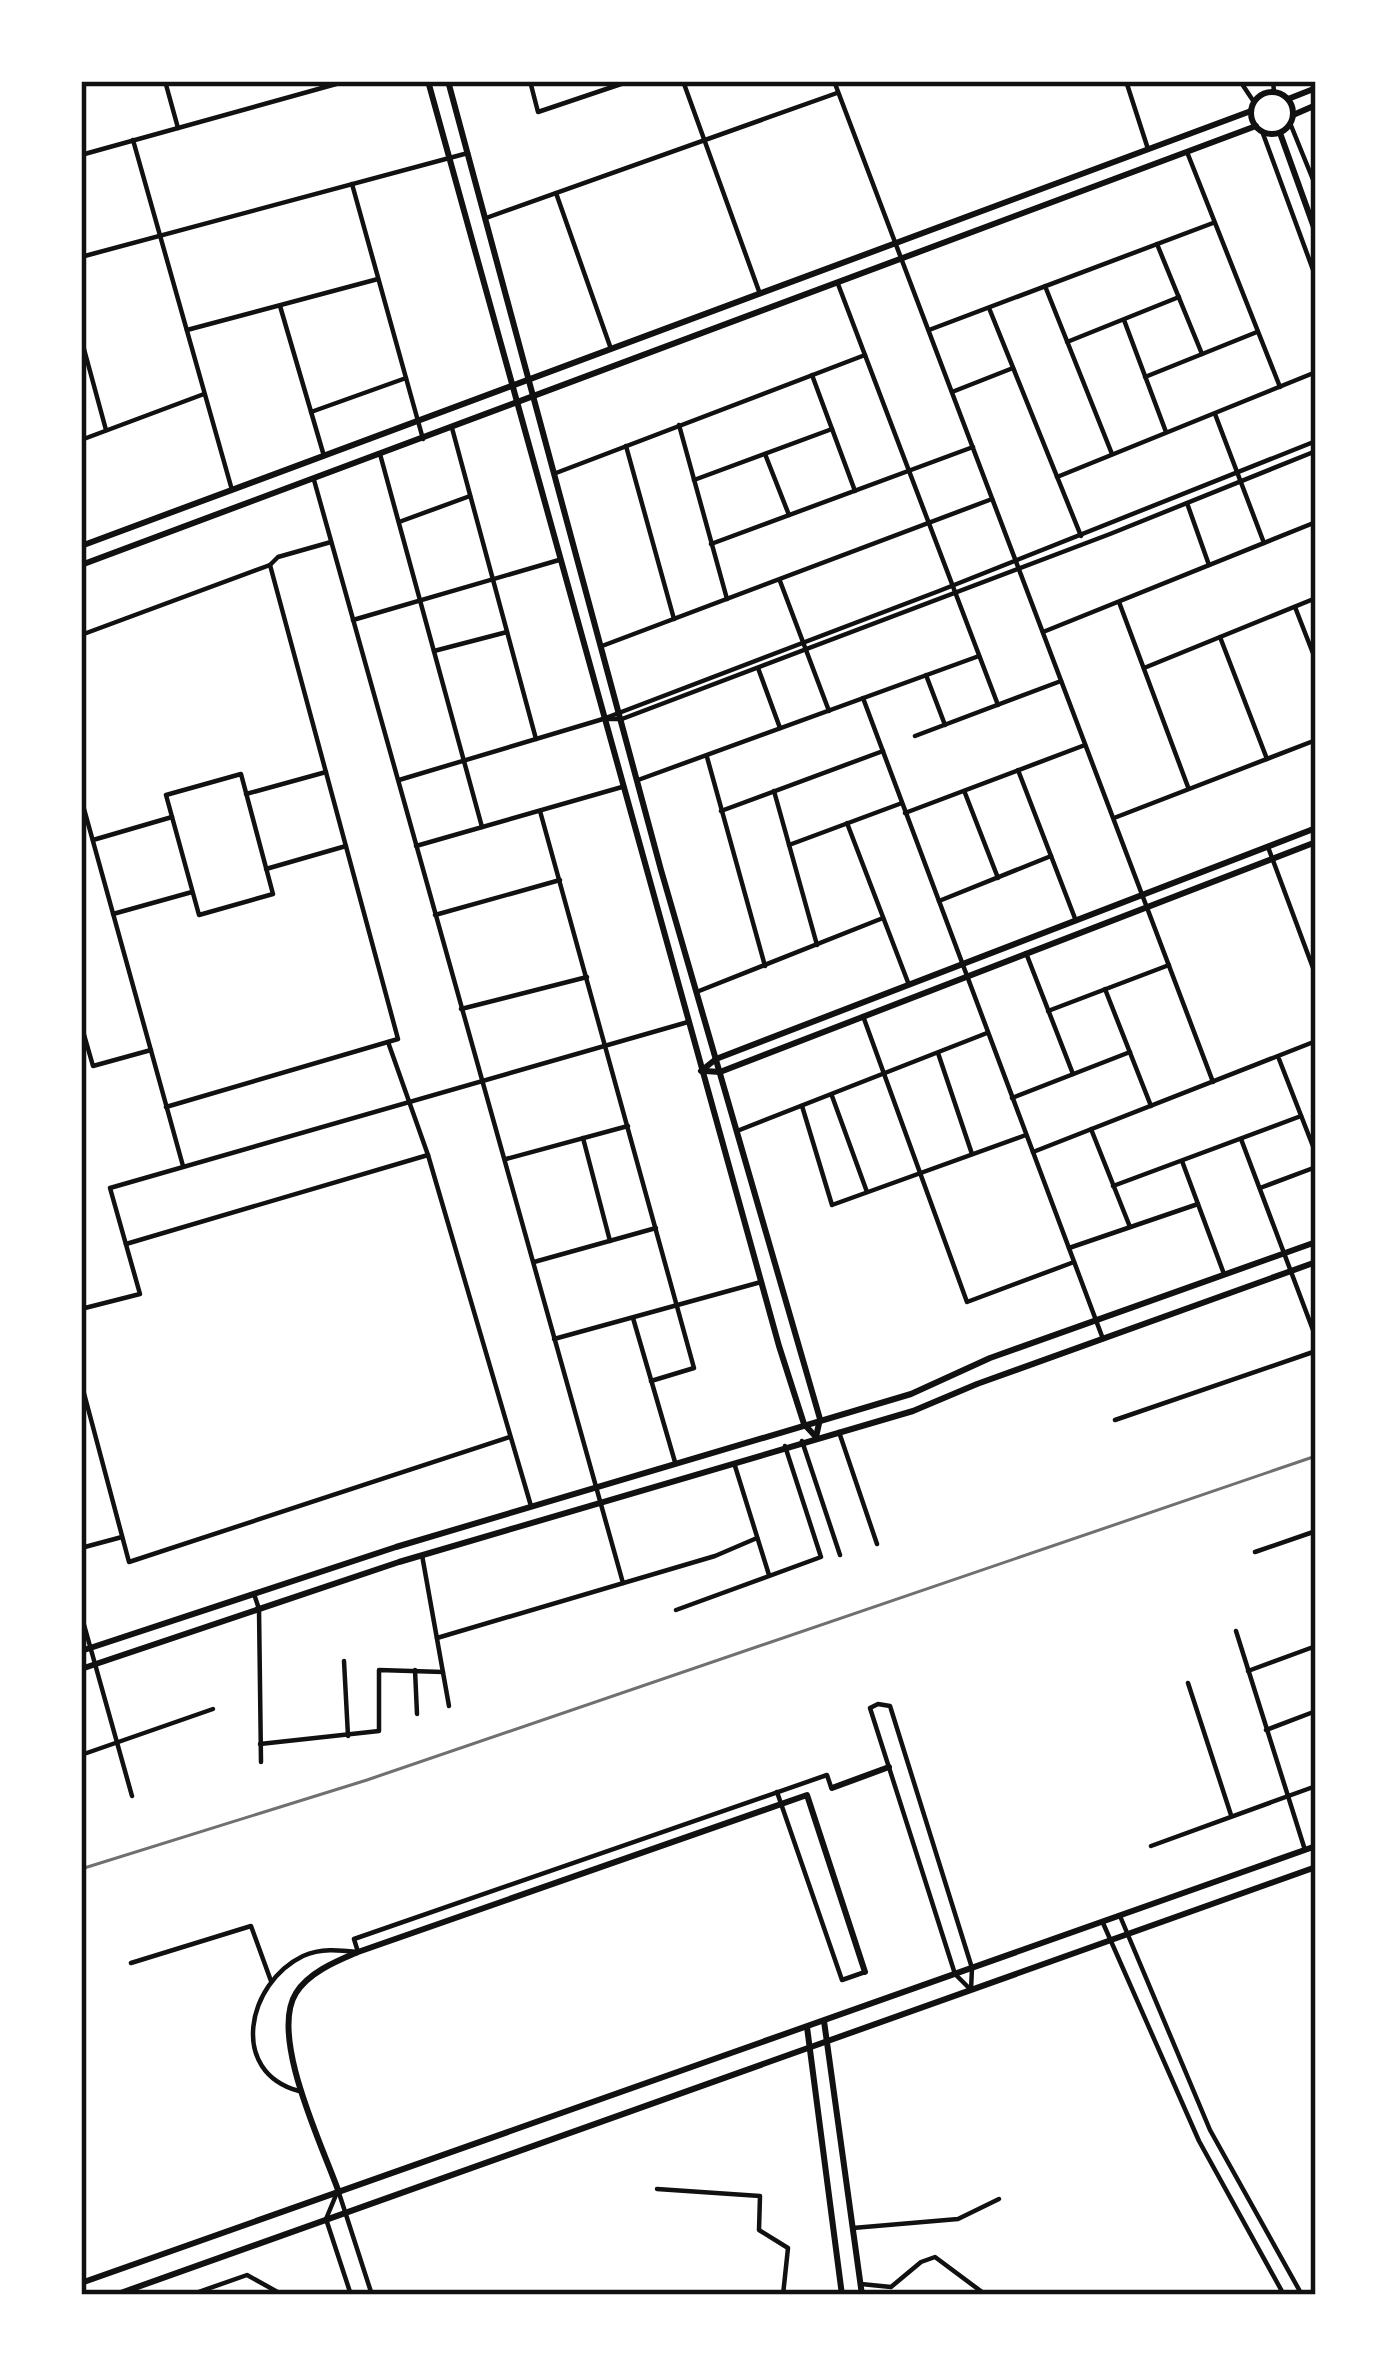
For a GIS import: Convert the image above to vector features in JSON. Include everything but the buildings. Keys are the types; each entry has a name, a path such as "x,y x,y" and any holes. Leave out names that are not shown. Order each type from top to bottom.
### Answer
{"street":[{"path":"165,81 178,128"},
{"path":"81,155 347,81"},
{"path":"428,81 761,1282 804,1424 816,1437"},
{"path":"448,81 638,780 820,1419 816,1437"},
{"path":"530,81 538,112 630,81"},
{"path":"682,81 760,294"},
{"path":"834,81 1213,1082"},
{"path":"1126,81 1148,149"},
{"path":"1240,81 1316,278"},
{"path":"1257,81 1263,94"},
{"path":"1273,81 1274,92"},
{"path":"81,546 1148,149 1252,107 1263,94 1274,92 1288,99 1316,88"},
{"path":"486,218 838,92"},
{"path":"1288,99 1316,187"},
{"path":"1280,133 1291,119 1316,105"},
{"path":"81,566 1187,152 1259,129 1280,133"},
{"path":"1280,133 1316,233"},
{"path":"133,140 232,490"},
{"path":"1187,152 1280,387"},
{"path":"81,257 468,153"},
{"path":"352,184 423,439"},
{"path":"556,193 611,350"},
{"path":"928,331 1213,223"},
{"path":"1157,244 1202,354"},
{"path":"186,331 378,280"},
{"path":"838,283 998,705"},
{"path":"1045,286 1112,454"},
{"path":"1067,342 1179,297"},
{"path":"280,306 324,456"},
{"path":"989,308 1081,536"},
{"path":"1124,320 1166,433"},
{"path":"1145,377 1258,332"},
{"path":"81,338 106,430"},
{"path":"556,473 865,355"},
{"path":"952,392 1013,368"},
{"path":"1057,477 1316,372"},
{"path":"812,375 855,491"},
{"path":"311,412 406,377"},
{"path":"81,440 204,394"},
{"path":"1214,413 1264,543"},
{"path":"680,425 727,598"},
{"path":"452,428 536,739"},
{"path":"694,480 832,429"},
{"path":"1018,565 1316,440"},
{"path":"626,446 674,619"},
{"path":"711,544 973,447"},
{"path":"620,715 1316,451"},
{"path":"380,454 482,827"},
{"path":"765,454 789,515"},
{"path":"314,479 623,1583"},
{"path":"399,522 470,496"},
{"path":"602,646 992,499"},
{"path":"1186,503 1209,565"},
{"path":"1043,632 1316,522"},
{"path":"81,635 270,566 278,557 332,542"},
{"path":"353,620 559,560"},
{"path":"166,1107 398,1039 270,566"},
{"path":"780,579 829,711"},
{"path":"1144,668 1316,598"},
{"path":"1119,602 1189,789"},
{"path":"1295,607 1316,661"},
{"path":"434,651 507,632"},
{"path":"1220,637 1267,759"},
{"path":"398,781 620,715 758,668 804,646"},
{"path":"638,780 979,656"},
{"path":"758,668 781,728"},
{"path":"926,675 945,725"},
{"path":"915,736 1061,681"},
{"path":"863,698 1103,1339"},
{"path":"1113,818 1316,740"},
{"path":"905,813 1086,745"},
{"path":"721,811 883,751"},
{"path":"706,755 765,965"},
{"path":"1018,770 1076,921"},
{"path":"246,794 326,772"},
{"path":"241,774 273,895 199,915 172,817 166,795 241,774"},
{"path":"416,847 622,787"},
{"path":"774,791 817,945"},
{"path":"964,791 998,878"},
{"path":"81,798 183,1166"},
{"path":"789,845 902,803"},
{"path":"540,811 694,1368 651,1381"},
{"path":"93,839 172,817"},
{"path":"847,824 909,986"},
{"path":"701,1071 716,1059 1316,828"},
{"path":"701,1071 720,1072 1316,842"},
{"path":"266,869 346,846"},
{"path":"1268,847 1316,976"},
{"path":"938,901 1051,856"},
{"path":"435,915 560,880"},
{"path":"113,914 192,892"},
{"path":"697,992 884,918"},
{"path":"1026,953 1072,1074"},
{"path":"1048,1011 1169,965"},
{"path":"461,1010 586,977"},
{"path":"1106,989 1151,1106"},
{"path":"863,1016 967,1302 1074,1262"},
{"path":"81,1309 140,1294 110,1188 688,1022"},
{"path":"81,1024 93,1066 151,1050"},
{"path":"737,1131 987,1033"},
{"path":"1033,1152 1316,1041"},
{"path":"388,1042 428,1155 531,1506"},
{"path":"1012,1098 1130,1052"},
{"path":"938,1053 972,1154"},
{"path":"1278,1056 1316,1154"},
{"path":"832,1094 867,1192"},
{"path":"802,1106 832,1205 1026,1135"},
{"path":"1114,1186 1301,1116"},
{"path":"503,1160 628,1126"},
{"path":"1091,1129 1130,1227"},
{"path":"583,1138 610,1241"},
{"path":"1241,1139 1316,1338"},
{"path":"126,1244 428,1155"},
{"path":"1182,1161 1224,1275"},
{"path":"1260,1188 1316,1167"},
{"path":"1069,1248 1198,1204"},
{"path":"532,1263 656,1228"},
{"path":"86,1650 531,1506 911,1394 990,1358 1316,1242"},
{"path":"81,1669 422,1555 913,1411 1316,1262"},
{"path":"554,1340 761,1282"},
{"path":"633,1318 675,1462"},
{"path":"1115,1420 1316,1351"},
{"path":"81,1382 129,1562 510,1438"},
{"path":"839,1432 877,1544"},
{"path":"802,1441 841,1555"},
{"path":"676,1610 821,1557 785,1446"},
{"path":"734,1461 770,1575"},
{"path":"1255,1552 1316,1531"},
{"path":"81,1548 122,1537"},
{"path":"437,1638 715,1556 757,1538"},
{"path":"422,1555 449,1706"},
{"path":"254,1594 259,1609 261,1762"},
{"path":"81,1614 86,1650 95,1664 132,1796"},
{"path":"1235,1631 1305,1850"},
{"path":"1248,1671 1316,1646"},
{"path":"344,1661 348,1736"},
{"path":"260,1744 379,1731 379,1670 443,1672"},
{"path":"415,1670 417,1714"},
{"path":"1188,1683 1232,1816"},
{"path":"878,1704 890,1706 972,1968 971,1990 955,1974 870,1708 878,1704"},
{"path":"81,1755 213,1709"},
{"path":"1266,1730 1316,1711"},
{"path":"358,1952 354,1939 827,1775 832,1788 889,1767"},
{"path":"1151,1846 1316,1786"},
{"path":"372,2295 293,2057 287,2015 297,1991 316,1973 358,1952 807,1795 865,1972 842,1980 777,1792"},
{"path":"81,2283 1316,1846"},
{"path":"115,2295 1316,1867"},
{"path":"1120,1916 1210,2131 1302,2295"},
{"path":"1103,1922 1199,2141 1284,2295"},
{"path":"130,1964 251,1926 271,1981"},
{"path":"304,2093 280,2086 268,2076 256,2055 255,2013 271,1981 305,1955 326,1949 358,1952"},
{"path":"824,2021 862,2295"},
{"path":"807,2026 842,2295"},
{"path":"657,2189 760,2195 759,2230 788,2248 783,2295"},
{"path":"338,2190 326,2219 351,2295"},
{"path":"853,2228 958,2219 999,2199"},
{"path":"860,2284 891,2288 921,2262 935,2258 986,2295"},
{"path":"190,2295 247,2275 283,2295"}],"railway":[{"path":"81,1869 367,1780 1316,1456"}]}
